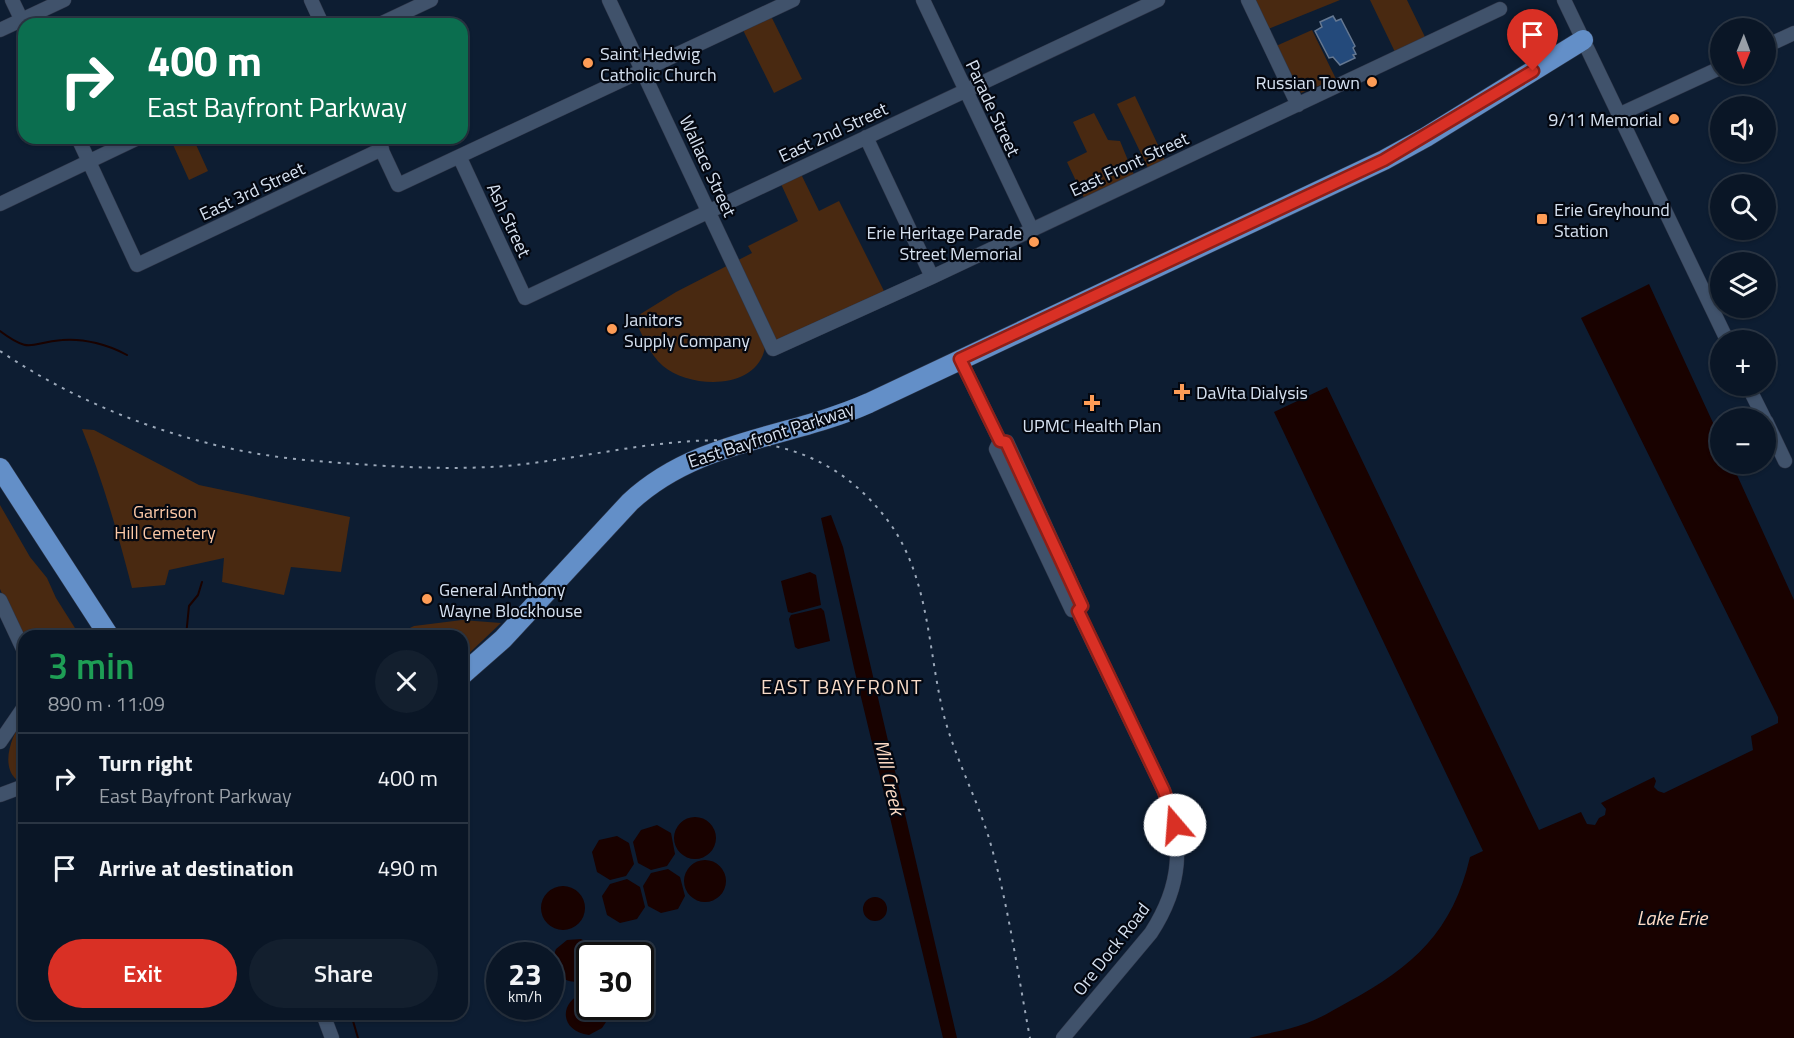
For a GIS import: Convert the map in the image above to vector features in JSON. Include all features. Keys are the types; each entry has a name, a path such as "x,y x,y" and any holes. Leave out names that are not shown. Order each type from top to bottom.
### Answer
{"highway":[{"name":"East Bayfront Parkway","path":"468,670 503,639 630,502 660,477 694,459 725,447 836,417 1384,160 1434,132 1583,40"},
{"path":"0,468 105,630"}],"street":[{"path":"12,0 21,18"},
{"path":"30,18 64,0"},
{"path":"311,0 319,18"},
{"path":"393,18 431,0"},
{"name":"Wallace Street","path":"609,0 773,348"},
{"path":"379,144 398,185 460,158 793,0"},
{"name":"Parade Street","path":"923,0 1032,230"},
{"name":"East 2nd Street","path":"525,298 1158,0"},
{"path":"1248,0 1298,105"},
{"path":"1564,0 1722,330"},
{"name":"East Front Street","path":"773,348 932,277 1500,9"},
{"path":"0,30 18,24"},
{"path":"1776,41 1794,33"},
{"path":"1618,115 1710,73"},
{"path":"866,137 932,277"},
{"path":"81,144 89,161"},
{"path":"0,204 125,144"},
{"name":"East 3rd Street","path":"89,161 137,265 379,144"},
{"name":"Ash Street","path":"460,158 525,298"},
{"name":"Ore Dock Road","path":"960,359 1000,441 1006,442 1031,494 1082,606 1078,611 1164,791 1175,825 1178,856 1173,887 1162,916 1146,940 1063,1038"},
{"path":"1776,443 1785,461"},
{"path":"0,600 18,638"},
{"path":"0,742 18,716"},
{"path":"1,791 18,787"},
{"path":"325,1020 332,1038"}],"green space":[{"path":"1254,0 1340,0 1268,29"},
{"path":"1370,0 1407,0 1425,37 1395,52"},
{"path":"771,16 802,79 774,93 743,30"},
{"path":"1312,30 1336,79 1301,93 1276,46"},
{"path":"1135,96 1165,160 1148,168 1117,104"},
{"path":"1094,113 1108,140 1120,141 1134,175 1084,198 1067,162 1087,152 1073,122"},
{"path":"173,144 196,144 208,171 189,180"},
{"path":"801,174 819,211 839,201 885,293 765,347 760,361 750,372 737,378 722,382 705,382 675,374 663,366 650,350 634,318 676,292 752,253 748,246 798,221 781,184"},
{"name":"Garrison Hill Cemetery","path":"82,429 94,430 199,485 350,517 341,572 291,567 284,595 222,582 224,558 169,570 165,585 132,588 110,508"},
{"path":"0,505 30,557 47,578 56,598 76,630 18,630 0,589"},
{"path":"462,620 501,623 468,654 468,630 406,630 414,626"},
{"path":"18,728 17,780 9,767 8,759"}],"water":[{"name":"Lake Erie","path":"1649,284 1710,416 1710,474 1737,474 1794,600 1794,1038 1249,1038 1293,1028 1317,1019 1371,989 1411,960 1441,926 1453,906 1463,883 1470,857 1483,851 1274,412 1327,387 1539,830 1581,812 1587,824 1595,825 1599,818 1605,815 1606,809 1601,803 1654,777 1656,781 1654,787 1664,793 1753,750 1751,736 1778,723 1778,717 1581,318"},
{"name":"Mill Creek","path":"831,515 843,547 957,1038 943,1038 854,668 821,518"},
{"path":"810,572 816,575 821,605 792,613 788,612 781,581"},
{"path":"821,608 824,611 830,641 798,649 795,647 789,619 791,615"},
{"path":"695,817 710,823 716,838 710,853 695,859 680,853 674,838 680,823"},
{"path":"657,825 671,833 675,854 667,866 651,870 638,863 633,842 641,830"},
{"path":"617,836 629,843 634,864 626,876 610,880 597,872 592,852 599,840"},
{"path":"705,860 720,866 726,881 720,896 705,902 690,896 684,881 690,866"},
{"path":"668,869 680,877 685,896 678,909 661,913 648,906 643,886 651,873"},
{"path":"627,879 640,887 645,907 637,919 620,923 607,915 602,896 610,884"},
{"path":"563,886 578,893 585,908 578,923 563,930 548,923 541,908 548,893"},
{"path":"875,897 884,900 887,909 884,918 875,921 866,918 863,909 866,900"},
{"path":"581,939 586,942 576,942 576,981 574,982 564,978 564,942 567,940"},
{"path":"576,997 576,1020 607,1020 602,1028 589,1035 579,1032 568,1023 566,1016 570,1003"}],"building":[{"path":"1333,16 1336,21 1341,19 1355,46 1353,48 1356,54 1353,55 1355,58 1340,65 1333,57 1329,58 1315,31 1322,27 1320,22"}],"waterway":[{"path":"0,331 25,345 79,340 104,345 127,355"},
{"path":"187,630 189,606 198,595 202,582"},
{"path":"353,1020 358,1038"}],"railway":[{"path":"0,351 70,392 107,409 185,437 265,455 374,465 468,468 543,462 651,445 704,440 756,443 805,455 850,482 891,525 904,547 921,593 944,716 983,820 995,860 1007,910 1030,1038"}],"place":[{"name":"Saint Hedwig Catholic Church","path":"588,63"},
{"name":"Russian Town","path":"1372,82"},
{"name":"9/11 Memorial","path":"1674,119"},
{"name":"Erie Greyhound Station","path":"1542,219"},
{"name":"Erie Heritage Parade Street Memorial","path":"1034,242"},
{"name":"Janitors Supply Company","path":"612,329"},
{"name":"DaVita Dialysis","path":"1182,392"},
{"name":"UPMC Health Plan","path":"1092,403"},
{"name":"General Anthony Wayne Blockhouse","path":"427,599"}],"district":[{"name":"EAST BAYFRONT","path":"842,686"}],"route":[{"path":"1175,825 1164,791 1078,611 1082,606 1031,494 1006,442 1000,441 960,359 1384,160 1533,71"}]}
